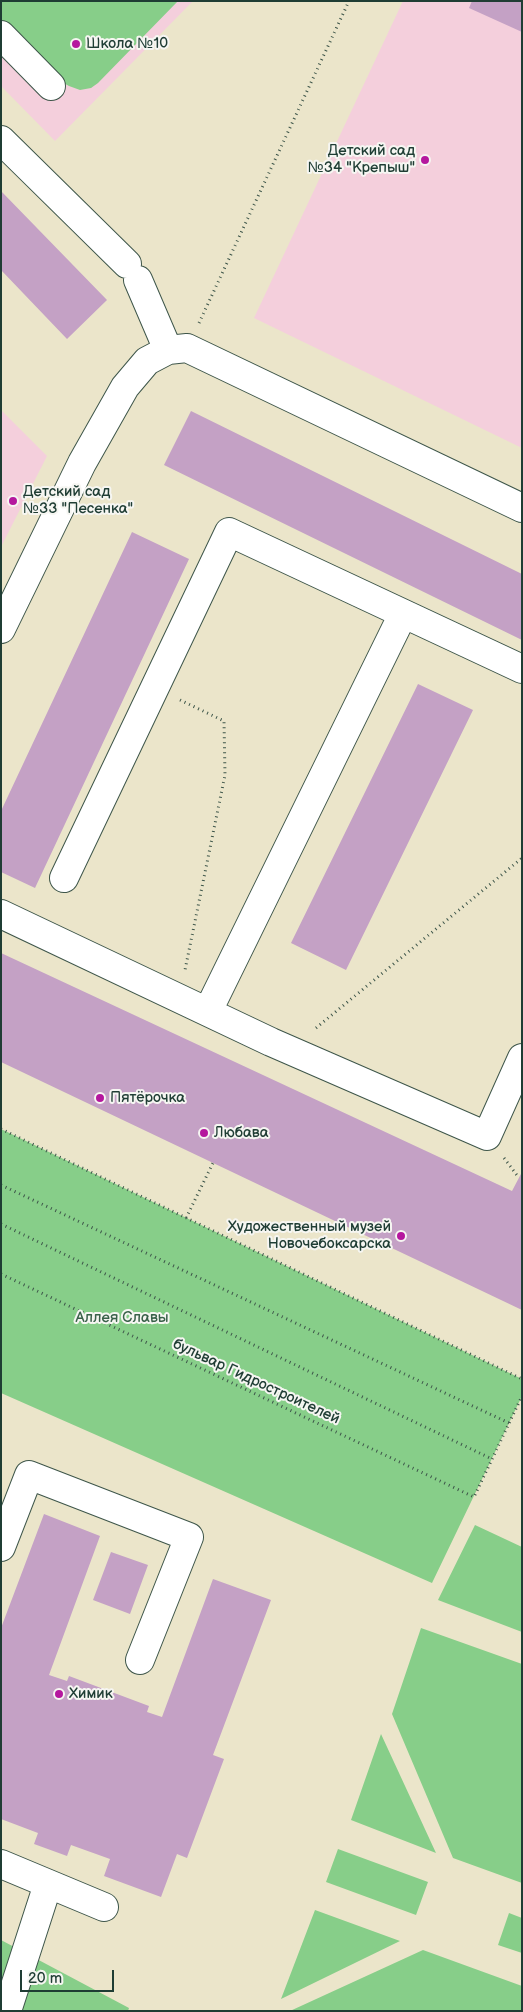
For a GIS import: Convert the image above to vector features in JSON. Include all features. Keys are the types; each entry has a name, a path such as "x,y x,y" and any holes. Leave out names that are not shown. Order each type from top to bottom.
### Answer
{"street":[{"path":"1,35 51,86"},
{"path":"1,140 132,272 178,349 522,508"},
{"path":"1,629 82,463 125,387 147,361 178,349"},
{"path":"64,878 229,532 522,669"},
{"path":"208,1011 403,614"},
{"path":"1,914 290,1050 487,1136 522,1058"},
{"path":"1,1546 29,1475 189,1537 140,1660"},
{"path":"1,1864 104,1907"},
{"path":"6,2011 48,1884"}],"path":[{"path":"178,349 349,1"},
{"path":"155,687 224,721 225,775 180,997"},
{"path":"290,1050 522,858"},
{"path":"1,1129 522,1378"},
{"path":"186,1218 214,1163"},
{"path":"1,1185 509,1424"},
{"path":"1,1224 492,1459 522,1396"},
{"name":"бульвар Гидростроителей","path":"1,1274 474,1497 492,1459"}],"shaded area":[{"name":"Школа №10","path":"1,1 193,1 55,141 1,86"},
{"name":"Детский сад №34 \"Крепыш\"","path":"403,1 522,1 522,448 254,318"},
{"name":"Детский сад №33 \"Песенка\"","path":"1,410 47,456 1,547"}],"green space":[{"name":"Школа №10","path":"1,1 178,1 98,83 91,88 80,90 58,80 1,22"},
{"name":"Аллея Славы","path":"1,1129 522,1379 522,1396 432,1583 1,1393"},
{"path":"475,1525 522,1547 522,1632 438,1600"},
{"path":"421,1628 522,1664 522,1883 453,1858 392,1714"},
{"path":"381,1734 436,1853 351,1820"},
{"path":"338,1849 428,1882 416,1915 326,1882"},
{"path":"315,1910 400,1941 281,1999"},
{"path":"509,1913 522,1918 522,1953 498,1945"},
{"path":"1,1940 129,2008 128,2011 1,2011"},
{"path":"423,1950 522,1986 522,2011 290,2011"}],"building":[{"path":"472,1 522,1 522,32 469,8"},
{"path":"1,191 107,300 67,339 1,270"},
{"path":"191,411 522,574 522,640 164,465"},
{"path":"132,532 189,559 35,888 1,872 1,811"},
{"path":"418,684 473,710 346,970 291,943"},
{"path":"1,953 512,1191 522,1172 522,1310 1,1062"},
{"name":"Химик","path":"44,1514 100,1536 49,1675 67,1681 69,1676 149,1706 147,1712 162,1717 213,1579 271,1600 213,1755 224,1759 187,1858 177,1854 161,1897 104,1876 110,1859 71,1845 67,1856 34,1844 38,1833 1,1819 1,1628"},
{"path":"111,1552 148,1565 130,1614 93,1600"}],"place":[{"name":"Школа №10","path":"76,44"},
{"name":"Детский сад №34 \"Крепыш\"","path":"425,160"},
{"name":"Детский сад №33 \"Песенка\"","path":"13,501"},
{"name":"Пятёрочка","path":"100,1098"},
{"name":"Любава","path":"204,1133"},
{"name":"Художественный музей Новочебоксарска","path":"401,1236"},
{"name":"Химик","path":"59,1694"}]}
